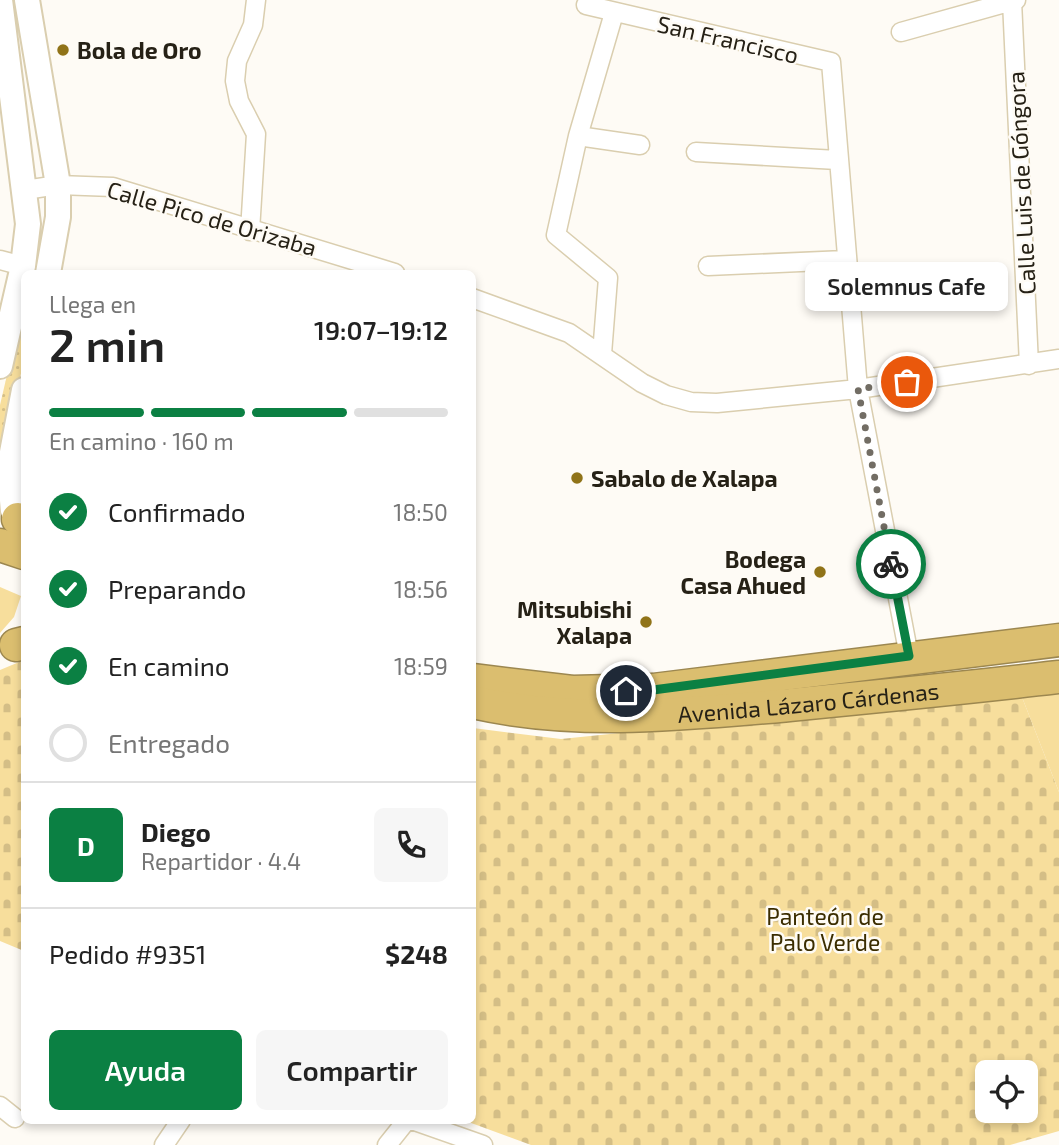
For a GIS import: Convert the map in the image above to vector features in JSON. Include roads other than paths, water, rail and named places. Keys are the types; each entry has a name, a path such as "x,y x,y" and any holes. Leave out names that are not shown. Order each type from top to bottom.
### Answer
{"highway":[{"path":"0,545 21,552"},
{"path":"0,567 21,573"},
{"name":"Avenida Lázaro Cárdenas","path":"476,680 572,692 653,690 909,656 1059,640"},
{"path":"476,664 536,676 572,692"},
{"name":"Avenida Lázaro Cárdenas","path":"476,703 528,713 647,718 1059,677"},
{"path":"476,713 528,713"}],"main road":[{"path":"0,0 27,224 12,263 0,366"},
{"path":"27,0 58,185 58,217 49,270"},
{"path":"16,517 9,468 21,406"}],"street":[{"path":"250,231 256,134 239,102 235,81 237,61 253,25 256,0"},
{"path":"901,32 1014,0"},
{"name":"Calle Luis de Góngora","path":"1014,0 1029,365"},
{"name":"San Francisco","path":"586,5 831,62 837,160"},
{"path":"602,354 608,278 556,235 578,136 614,13"},
{"path":"578,136 640,145"},
{"path":"696,152 837,160 858,389 909,656"},
{"name":"Calle Pico de Orizaba","path":"25,190 58,185 113,187 385,270"},
{"path":"708,266 845,260"},
{"path":"476,299 544,321 602,354 642,383 666,395 691,401 718,403 858,389 1059,359"},
{"path":"0,1106 15,1118"},
{"path":"164,1145 178,1124"},
{"path":"387,1145 404,1124"},
{"path":"423,1124 483,1145"}],"place":[{"name":"Bola de Oro","path":"63,50"},
{"name":"Solemnus Cafe","path":"907,382"},
{"name":"Sabalo de Xalapa","path":"577,478"},
{"name":"Bodega Casa Ahued","path":"820,572"},
{"name":"Mitsubishi Xalapa","path":"646,622"}],"park label":[{"name":"Panteón de Palo Verde","path":"825,929"}]}
